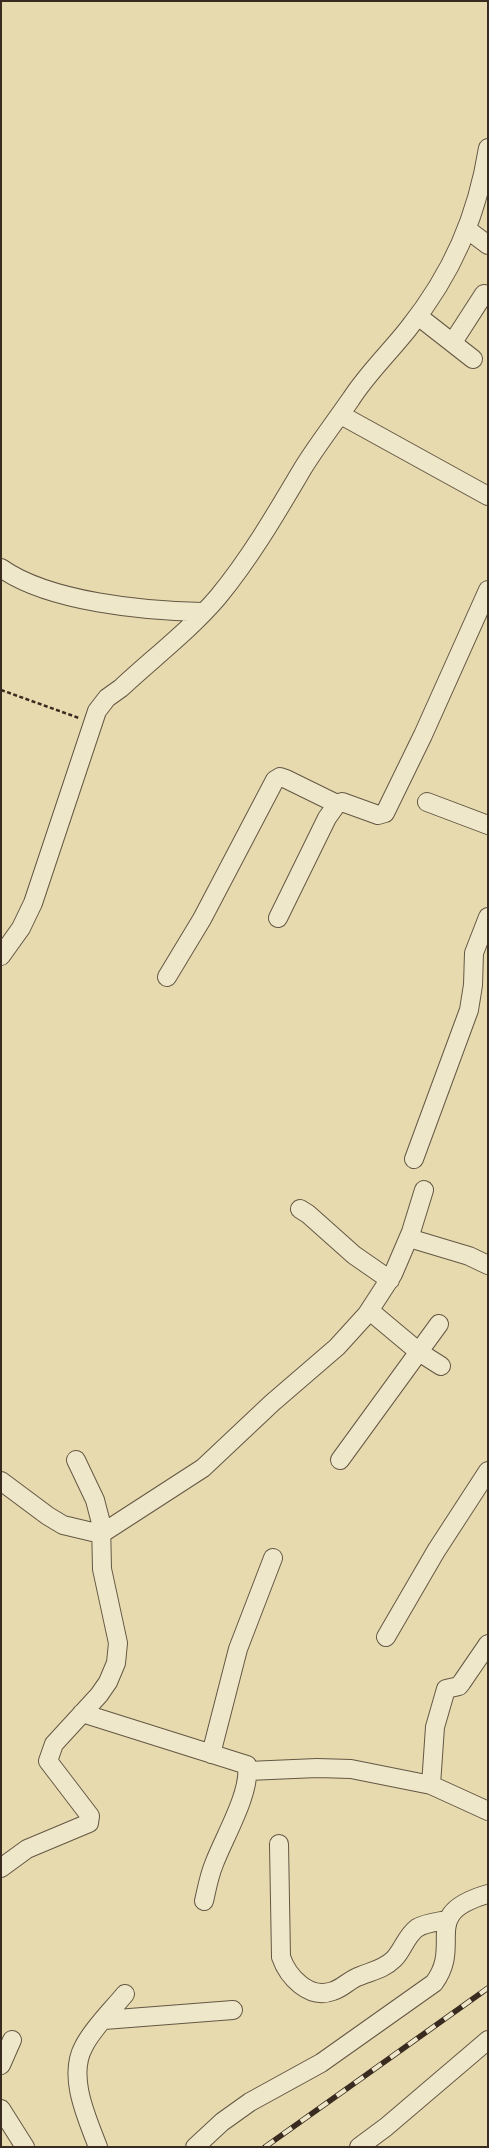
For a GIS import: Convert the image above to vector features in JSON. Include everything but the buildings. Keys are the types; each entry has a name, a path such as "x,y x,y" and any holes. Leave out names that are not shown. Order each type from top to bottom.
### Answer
{"street":[{"path":"1,956 21,928 33,903 97,711 107,698 122,688 226,588 269,527 308,461 361,384 418,316 453,260 468,230 480,190 488,148"},
{"path":"468,230 488,245"},
{"path":"453,342 484,294"},
{"path":"418,316 473,359"},
{"path":"341,415 488,496"},
{"path":"1,568 18,580 36,587 100,602 151,609 203,612"},
{"path":"278,918 327,818 337,804 342,802 378,815 385,813 423,735 488,590"},
{"path":"167,977 202,918 275,780 280,777 286,778 337,804"},
{"path":"427,802 488,825"},
{"path":"414,1159 469,1010 473,985 474,953 488,917"},
{"path":"1,1481 63,1525 101,1534 204,1468 272,1403 337,1347 370,1311 390,1280 409,1238 424,1190"},
{"path":"300,1209 354,1254 390,1280"},
{"path":"409,1238 469,1256 488,1265"},
{"path":"370,1311 419,1352 441,1366"},
{"path":"340,1460 439,1324"},
{"path":"1,1868 26,1849 89,1823 90,1816 48,1761 54,1744 108,1682 116,1663 118,1643 102,1568 101,1523 95,1500 76,1460"},
{"path":"386,1637 436,1551 488,1471"},
{"path":"211,1754 236,1657 273,1558"},
{"path":"431,1785 435,1727 446,1689 459,1686 488,1644"},
{"path":"82,1713 247,1765 248,1771 243,1793 213,1865 204,1901"},
{"path":"248,1771 317,1768 351,1769 431,1785 488,1811"},
{"path":"279,1844 281,1956 285,1968 300,1985 313,1992 321,1994 333,1991 359,1976 386,1966 395,1958 417,1928 447,1920"},
{"path":"195,2147 222,2122 250,2102 321,2063 434,1983 442,1972 447,1920 451,1912 469,1899 488,1894"},
{"path":"98,2147 80,2090 78,2074 83,2047 125,1994"},
{"path":"104,2020 233,2010"},
{"path":"1,2064 12,2040"},
{"path":"359,2147 384,2138 488,2040"},
{"path":"1,2109 25,2147"}],"path":[{"path":"1,690 92,723"}],"railway":[{"path":"265,2147 488,1988"}]}
